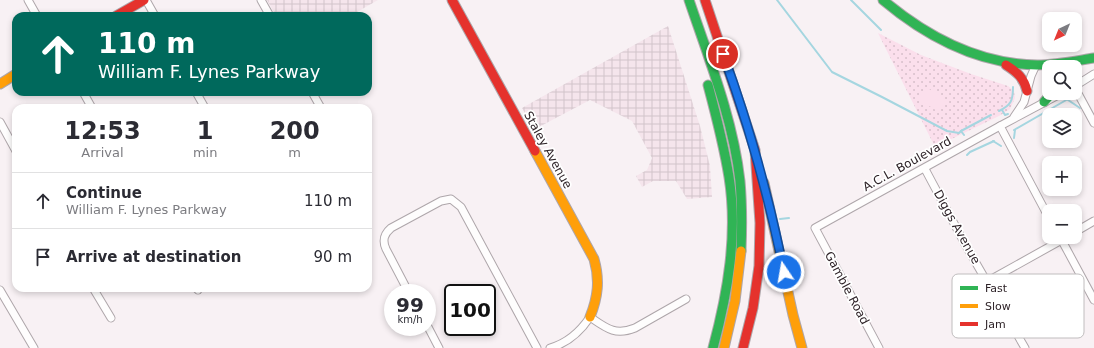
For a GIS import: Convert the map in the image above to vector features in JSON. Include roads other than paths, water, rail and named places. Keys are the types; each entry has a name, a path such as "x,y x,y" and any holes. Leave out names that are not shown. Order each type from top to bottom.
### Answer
{"main road":[{"path":"123,12 145,0"},
{"name":"Staley Avenue","path":"452,0 594,259 598,274 599,287 596,303 590,317"},
{"path":"685,0 721,133 729,179 732,236 729,274 723,308 713,348"},
{"path":"689,0 724,104 737,157 740,183 742,242 730,329 724,348"},
{"path":"705,0 755,150 775,229 793,315 802,348"},
{"path":"883,0 907,19 935,36 965,51 1000,62 1017,71 1022,75 1026,83 1027,91"},
{"path":"1082,61 1094,58"},
{"path":"1000,62 1042,67"},
{"path":"0,84 12,76"},
{"path":"743,348 753,308 759,266 760,222 755,150"}],"street":[{"path":"28,0 35,12"},
{"path":"145,0 152,12"},
{"path":"261,0 268,12"},
{"name":"A.C.L. Boulevard","path":"1011,120 1022,106 1036,65"},
{"path":"1082,82 1094,74"},
{"name":"A.C.L. Boulevard","path":"815,228 1048,100"},
{"path":"1082,100 1094,123"},
{"path":"0,122 12,144"},
{"path":"1000,126 1042,205"},
{"name":"Diggs Avenue","path":"925,168 965,244 983,274"},
{"path":"405,284 386,249 384,243 385,234 392,228 441,201 451,199 462,207 531,334 537,348"},
{"path":"1082,228 1094,222"},
{"name":"Gamble Road","path":"815,228 879,348"},
{"path":"1001,274 1052,244"},
{"path":"1065,244 1081,274"},
{"path":"1084,281 1094,300"},
{"path":"0,290 34,348"},
{"path":"95,292 110,318"},
{"path":"550,348 575,335 590,317 611,330 618,332 626,331 635,328 686,299"},
{"path":"433,336 439,348"},
{"name":"Diggs Avenue","path":"1019,338 1025,348"}],"waterway":[{"path":"777,0 832,72 947,131 959,133 961,131 964,135"},
{"path":"851,0 881,30"},
{"path":"999,111 1006,107 1012,99 1013,87"},
{"path":"1014,130 1066,100"},
{"path":"1068,100 1080,108"},
{"path":"1002,110 1005,115 1008,114"},
{"path":"961,131 991,115"},
{"path":"1014,138 1015,130"},
{"path":"993,141 1001,146"},
{"path":"967,155 970,152 994,141"},
{"path":"780,219 789,218"}]}
